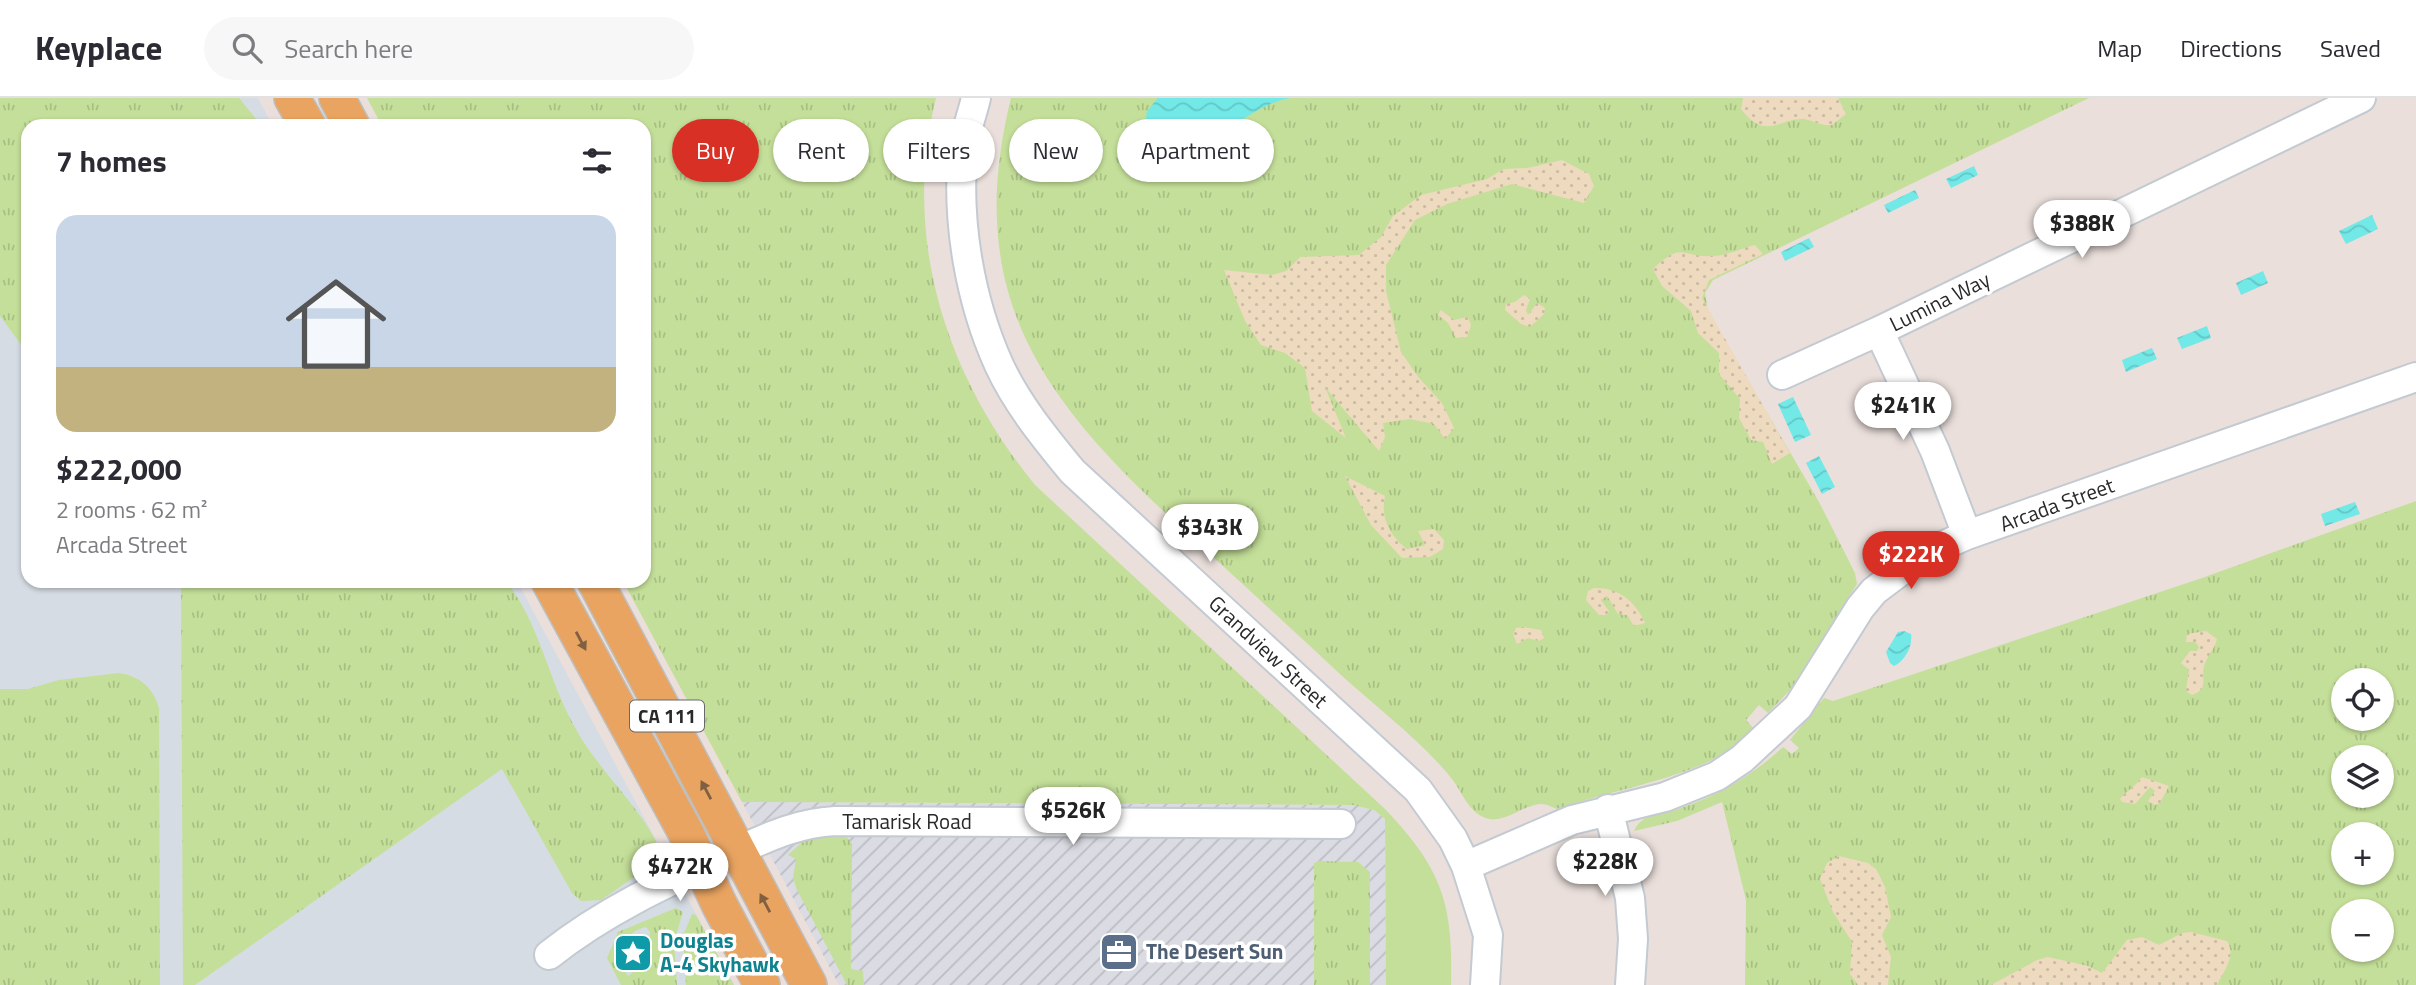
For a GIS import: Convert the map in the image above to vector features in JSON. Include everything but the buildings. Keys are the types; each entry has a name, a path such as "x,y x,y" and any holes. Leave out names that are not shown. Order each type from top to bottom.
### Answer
{"main road":[{"path":"292,98 304,119"},
{"path":"337,98 348,119"},
{"name":"CA 111","path":"553,588 762,985"},
{"name":"CA 111","path":"599,588 809,985"}],"street":[{"name":"Grandview Street","path":"976,98 964,149 964,225 976,298 999,366 1034,424 1072,471 1418,790 1453,839 1465,866 1488,935 1485,985"},
{"name":"Lumina Way","path":"1782,375 1879,331 2361,98"},
{"path":"1879,331 1935,451 1967,535"},
{"name":"Arcada Street","path":"1465,866 1572,820 1688,789 1742,760 1798,708 1860,608 1874,591 1922,555 1967,535 2416,377"},
{"path":"1608,809 1630,898 1633,939 1630,985"},
{"name":"Tamarisk Road","path":"549,955 577,933 638,897 789,828 819,822 1341,824"}],"shaded area":[{"path":"0,98 258,98 269,119 21,119 21,588 521,588 734,985 0,985"},
{"path":"742,802 1353,805 1374,810 1385,819 1386,985 839,985"}],"green space":[{"path":"0,98 239,98 256,119 21,119 21,344 0,316"},
{"path":"367,98 936,98 932,119 883,119 883,182 925,182 928,253 939,303 955,352 977,398 1004,443 1035,485 1385,809 1385,819 1374,810 1353,805 742,802 627,588 651,588 651,119 378,119"},
{"path":"1011,98 2089,98 1713,280 1705,293 1708,311 1819,502 1855,573 1857,584 1793,687 1768,713 1759,705 1746,720 1756,731 1730,749 1701,765 1666,778 1557,809 1544,804 1534,805 1497,819 1489,819 1476,813 1440,764 1138,487 1094,440 1057,393 1028,343 1008,291 998,233 998,169"},
{"path":"2416,501 2416,985 1745,985 1746,900 1722,802 1677,821 1634,831 1646,818 1690,805 1719,792 1759,767 1783,747 1792,754 1799,748 1790,740 1824,698 1833,701 2202,578"},
{"path":"181,588 511,588 527,614 563,704 581,738 647,825 656,841 651,857 653,864 601,900 581,901 572,893 502,769 195,985 183,985"},
{"path":"119,673 133,677 149,688 159,708 160,985 0,985 0,689 28,689 59,680"},
{"path":"1385,809 1420,850 1440,889 1450,931 1451,985 1386,985"},
{"path":"844,834 852,844 851,969 863,971 864,985 847,985 797,890 793,878 796,859 788,855 809,836"},
{"path":"1358,862 1370,872 1370,985 1314,985 1314,863"},
{"path":"676,908 683,912 674,942 677,985 621,985 607,958 618,932","holes":["646,927 650,932 649,960 628,976 621,954 626,940 631,934"]},
{"path":"692,914 696,915 734,985 686,985 683,936"}],"sand":[{"path":"1743,98 1838,98 1846,114 1832,125 1795,119 1766,126 1750,119 1741,109"},
{"path":"1562,160 1589,174 1594,186 1584,203 1512,184 1447,204 1415,220 1386,265 1386,291 1401,352 1419,378 1442,403 1454,428 1445,439 1434,424 1410,419 1383,423 1385,437 1379,451 1325,387 1346,438 1312,411 1305,368 1285,353 1261,345 1245,321 1224,270 1272,275 1286,271 1300,257 1359,255 1381,237 1393,216 1421,195 1487,179 1504,169 1527,168"},
{"path":"1755,245 1763,254 1709,280 1702,298 1790,453 1772,464 1763,442 1751,440 1739,418 1740,399 1719,374 1719,353 1698,333 1691,311 1662,286 1653,269 1677,253 1717,256"},
{"path":"1524,295 1530,299 1526,310 1528,315 1537,303 1545,308 1544,314 1530,327 1521,324 1505,310 1506,304 1515,302"},
{"path":"1441,310 1454,320 1468,317 1471,325 1467,337 1456,338 1448,323 1438,315"},
{"path":"1345,476 1385,496 1385,519 1396,538 1407,549 1425,545 1418,531 1434,529 1444,540 1443,549 1430,557 1402,558 1371,525"},
{"path":"1594,588 1612,590 1626,597 1645,623 1634,626 1627,615 1618,614 1607,596 1601,600 1609,611 1606,615 1599,615 1586,600 1588,591"},
{"path":"1516,628 1541,630 1544,638 1539,641 1528,638 1517,644 1513,634"},
{"path":"2206,631 2217,639 2204,666 2201,690 2192,695 2186,691 2189,670 2181,663 2190,651 2197,651 2199,647 2195,642 2186,642 2187,634"},
{"path":"2142,777 2169,786 2160,803 2155,805 2148,801 2155,791 2150,787 2135,804 2122,802 2120,799"},
{"path":"1839,856 1868,863 1876,869 1885,887 1891,917 1882,935 1891,957 1888,985 1858,985 1850,974 1852,942 1833,912 1820,879 1827,863"},
{"path":"2191,932 2227,941 2230,947 2230,958 2217,985 1991,985 2037,960 2048,957 2088,966 2102,973 2127,940 2142,937 2159,945 2182,933"}],"water":[{"path":"1158,98 1290,98 1259,110 1245,119 1146,119 1147,111"},
{"path":"1974,166 1978,175 1951,188 1946,179"},
{"path":"1915,190 1919,198 1888,213 1884,205"},
{"path":"2372,215 2378,229 2346,244 2339,231"},
{"path":"1809,238 1814,247 1785,261 1781,252"},
{"path":"2263,271 2268,283 2241,295 2236,283"},
{"path":"2207,326 2211,338 2182,349 2177,338"},
{"path":"2152,348 2157,359 2126,372 2122,360"},
{"path":"1793,397 1811,435 1795,442 1778,404"},
{"path":"1819,456 1835,487 1822,494 1806,463"},
{"path":"2355,502 2360,514 2325,526 2321,514"},
{"path":"1898,632 1911,634 1909,648 1902,661 1894,666 1886,652"}],"place":[{"name":"The Desert Sun","path":"1119,952"},
{"name":"Douglas A-4 Skyhawk","path":"633,953"}]}
